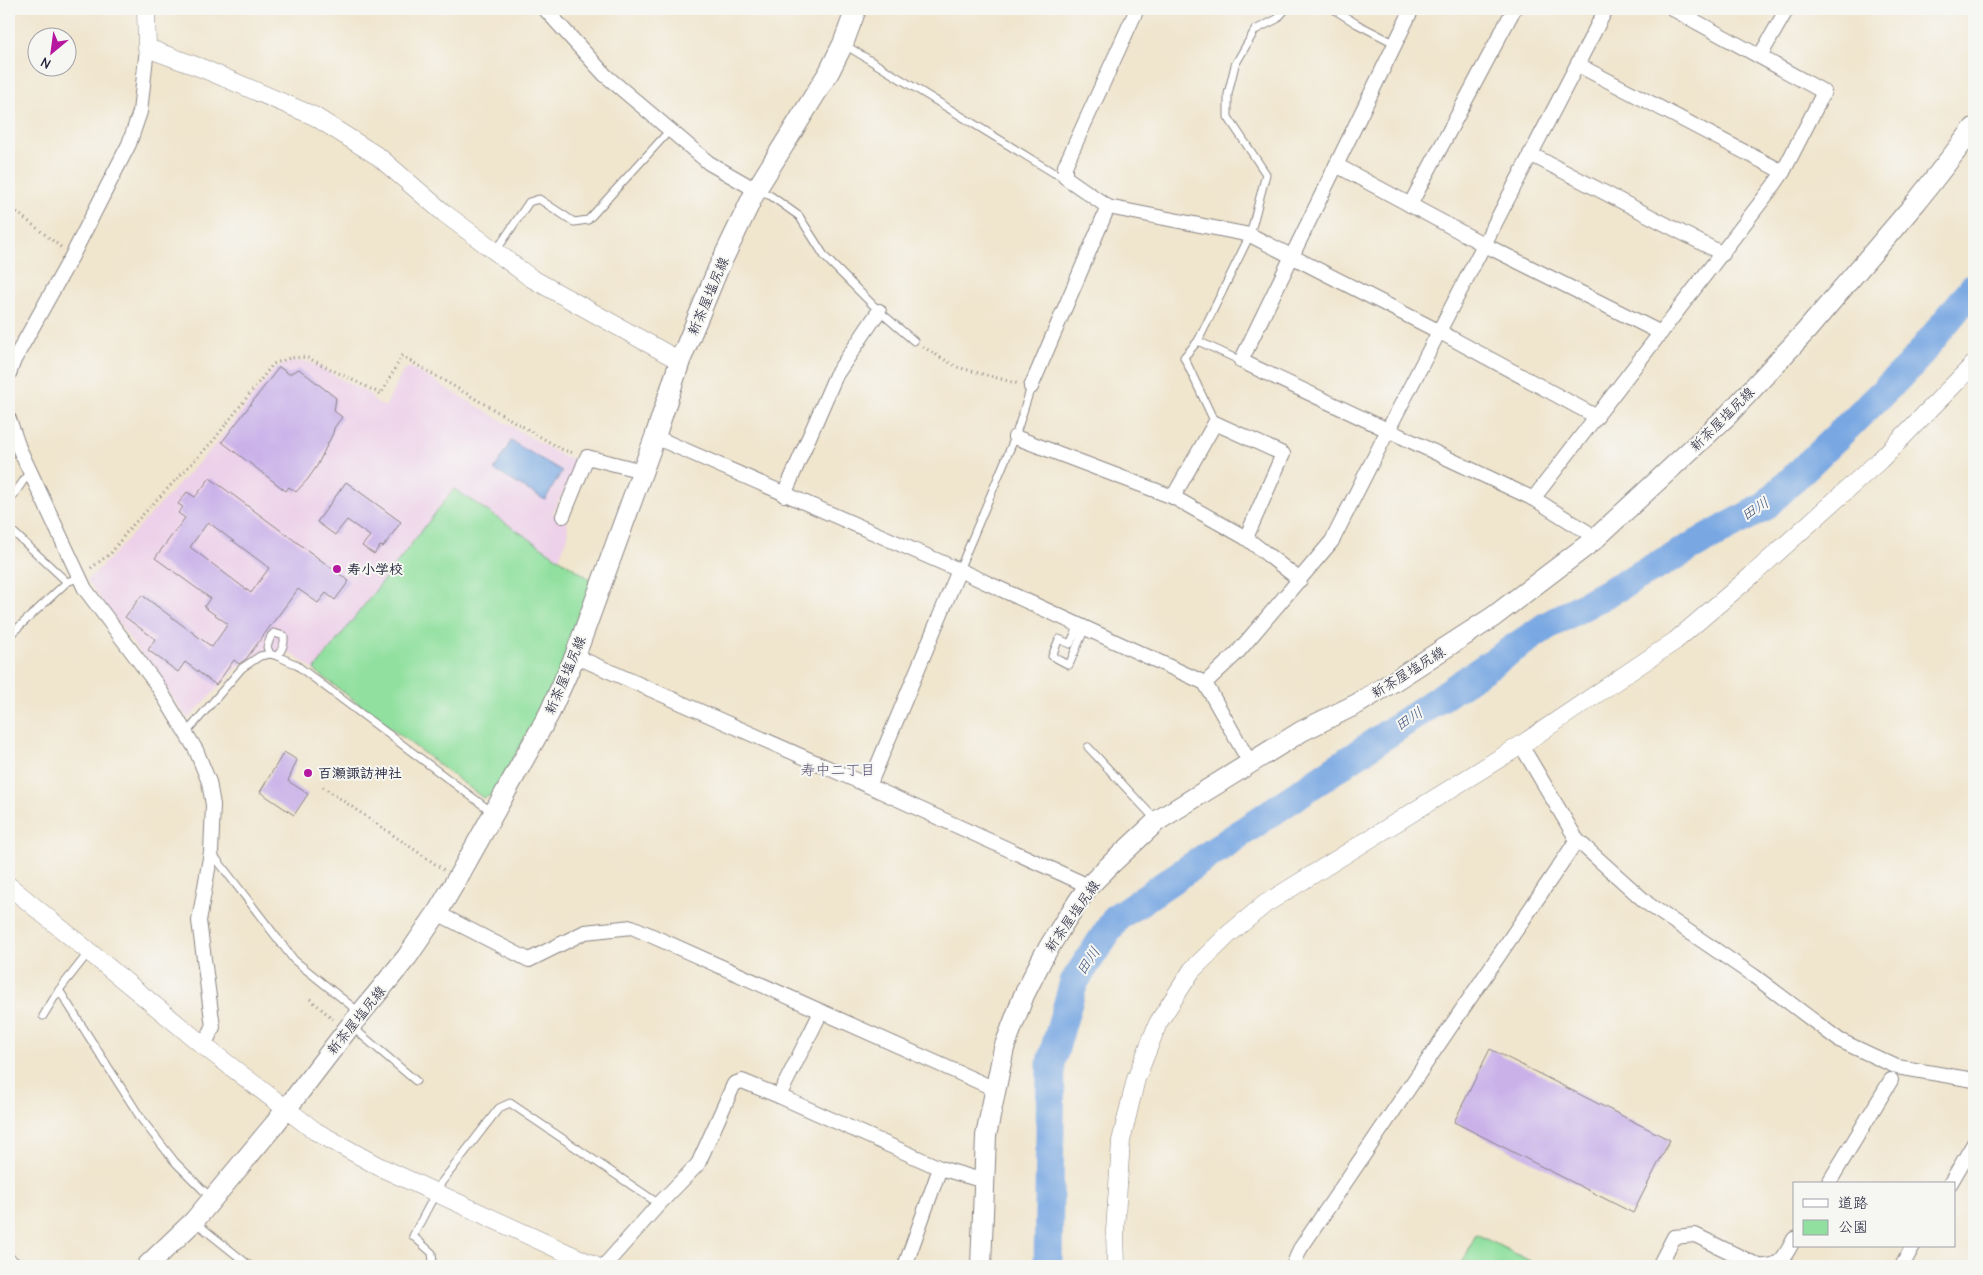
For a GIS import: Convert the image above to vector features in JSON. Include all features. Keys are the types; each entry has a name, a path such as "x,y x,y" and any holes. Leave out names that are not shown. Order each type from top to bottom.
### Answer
{"main road":[{"name":"新茶屋塩尻線","path":"147,1266 194,1221 285,1110 407,957 437,913 457,879 549,714 575,656 655,437 680,361 718,269 756,190 829,72 843,44 852,10"},
{"name":"新茶屋塩尻線","path":"981,1266 986,1136 1004,1048 1024,995 1065,921 1088,887 1157,821 1302,731 1364,700 1493,617 1594,540 1727,416 1806,331 1917,201 1974,128"}],"street":[{"path":"9,374 14,360 72,256 130,144 140,112 147,48 146,9"},
{"path":"545,9 605,75 709,163 756,190"},
{"path":"1137,9 1065,166 1065,177 1108,207 1250,236 1290,258 1440,332 1597,417"},
{"path":"1412,9 1241,361 1533,499 1587,532 1594,540"},
{"path":"1410,205 1514,9"},
{"path":"1205,683 1237,653 1332,541 1606,9"},
{"path":"1533,499 1722,254 1782,172 1824,92 1760,56 1694,14 1673,9"},
{"path":"1760,56 1787,9"},
{"path":"147,48 204,69 314,116 379,156 444,212 531,278 680,361"},
{"path":"1578,64 1782,172"},
{"path":"1530,154 1722,254"},
{"path":"1336,165 1484,244 1661,333"},
{"path":"1031,388 1108,207"},
{"path":"784,495 836,375 879,311"},
{"path":"1116,1266 1115,1231 1120,1140 1134,1088 1158,1023 1192,970 1229,934 1265,904 1521,745 1675,641 1738,588 1880,460 1974,364"},
{"path":"9,419 73,579 85,589 157,685 187,732 209,782 213,805 211,852 198,921 213,1027 204,1046"},
{"path":"1173,497 1215,423 1283,454 1246,538"},
{"path":"655,437 959,570 1205,683 1250,762"},
{"path":"1015,437 1173,497 1246,538 1300,580"},
{"path":"563,516 587,457 642,471"},
{"path":"870,786 959,570"},
{"path":"575,656 870,786 1080,882"},
{"path":"1521,745 1577,840 1648,904 1754,976 1839,1040 1897,1067 1974,1080"},
{"path":"1293,1266 1300,1249 1577,840"},
{"path":"9,886 204,1046 285,1110 315,1131 378,1166 595,1266"},
{"path":"437,913 529,960 585,932 632,927 995,1089"},
{"path":"779,1096 821,1012"},
{"path":"1829,1182 1891,1080"},
{"path":"604,1266 659,1204 698,1164 734,1084 742,1081 940,1168 984,1181"},
{"path":"1951,1182 1974,1143"},
{"path":"906,1266 940,1168"},
{"path":"1659,1266 1674,1237 1696,1235 1759,1266"},
{"path":"1764,1266 1774,1266 1783,1259 1793,1241"},
{"path":"1902,1266 1913,1248"},
{"path":"9,1261 16,1266"}],"lane":[{"path":"1215,423 1184,357 1198,341 1250,236 1266,174 1228,117 1228,94 1235,65 1255,30 1277,20 1286,9"},
{"path":"1333,9 1356,24 1394,43"},
{"path":"843,44 1054,173 1065,177"},
{"path":"495,252 529,202 539,199 574,222 588,220 670,130"},
{"path":"756,190 771,196 799,216 825,257 879,311 914,341"},
{"path":"1198,341 1241,361"},
{"path":"959,570 1015,437 1031,388"},
{"path":"9,502 30,471"},
{"path":"9,528 73,579 9,636"},
{"path":"1082,626 1069,665 1052,656 1059,639 1070,644 1082,626"},
{"path":"187,732 242,668 260,656 273,655 295,664 493,813"},
{"path":"1088,747 1157,821"},
{"path":"211,852 294,960 353,1023 416,1080"},
{"path":"43,1016 59,990 89,952"},
{"path":"59,990 142,1120 175,1162 212,1199"},
{"path":"430,1266 433,1264 432,1253 413,1236 435,1192 499,1108 510,1103 659,1204"},
{"path":"194,1221 250,1266"}],"path":[{"path":"9,206 72,256"},
{"path":"914,341 957,367 1031,388"},
{"path":"73,579 111,553 129,529 213,441 273,364 290,358 306,357 381,394 402,356 563,450 587,457"},
{"path":"322,787 457,879"},
{"path":"310,999 353,1023"}],"shaded area":[{"name":"寿小学校","path":"294,361 309,362 371,395 374,401 385,407 403,371 410,367 564,457 577,460 578,465 552,513 567,520 568,536 559,559 596,583 483,798 291,653 261,653 239,666 188,719 87,580 115,553 214,446 275,368"}],"green space":[{"path":"454,489 596,583 551,692 492,795 483,798 314,670"},
{"path":"1476,1234 1540,1266 1461,1266"}],"water":[{"path":"511,441 562,471 545,500 494,470"}],"building":[{"path":"279,367 289,374 299,369 336,398 334,411 342,417 334,428 317,466 296,492 289,487 286,491 222,442"},
{"path":"210,478 349,581 335,600 326,593 318,603 298,589 246,659 239,664 234,660 216,685 185,662 178,672 148,650 155,639 125,617 142,595 212,647 228,624 204,607 210,598 155,558 185,518 178,513 183,507 178,504 187,492 195,497","holes":["208,522 269,568 251,593 190,547"]},
{"path":"346,482 401,522 383,547 380,546 374,554 362,546 370,536 347,520 335,535 317,522"},
{"path":"284,752 297,760 288,781 308,794 294,815 260,792"},
{"path":"1490,1049 1670,1140 1633,1213 1454,1122"}],"waterway":[{"name":"田川","path":"1048,1266 1051,1062 1074,982 1117,917 1545,627 1764,507 1910,366 1974,287"}],"place":[{"name":"寿小学校","path":"337,569"},
{"name":"百瀬諏訪神社","path":"308,773"}],"district":[{"name":"寿中二丁目","path":"838,770"}]}
